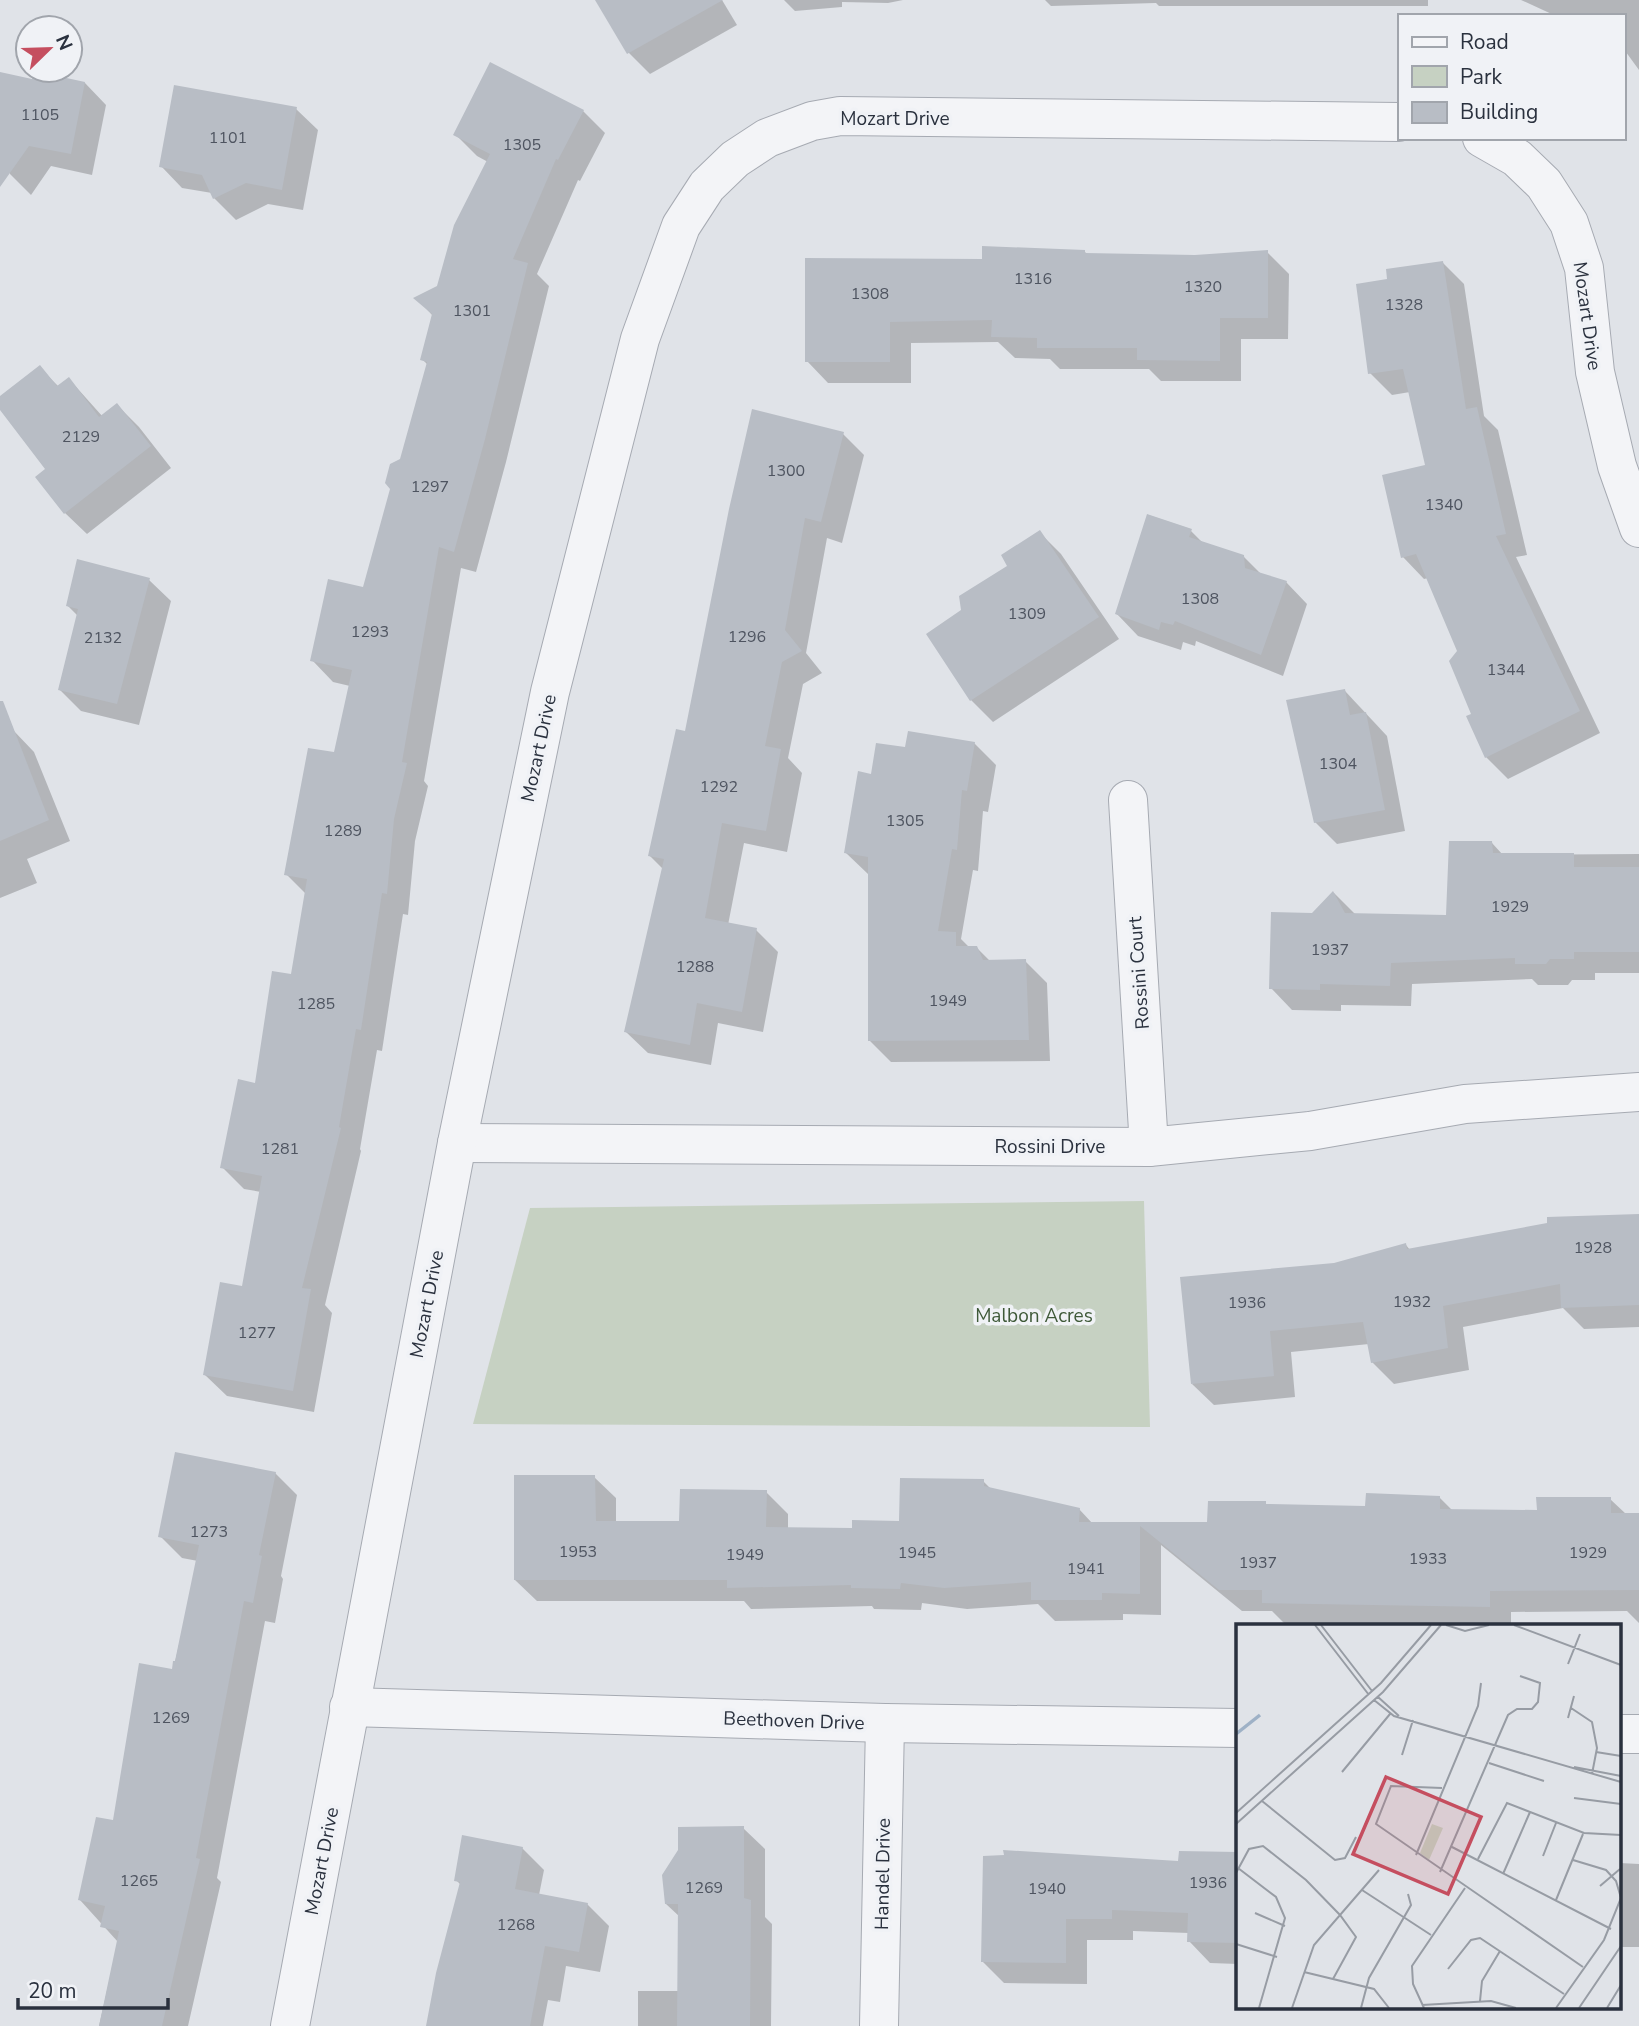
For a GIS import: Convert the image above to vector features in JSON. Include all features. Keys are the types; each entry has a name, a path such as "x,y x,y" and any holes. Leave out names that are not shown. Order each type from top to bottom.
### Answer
{"street":[{"name":"Mozart Drive","path":"290,2026 457,1143 550,692 640,339 681,226 707,186 735,159 767,138 812,121 841,116 1398,122"},
{"name":"Mozart Drive","path":"1486,140 1517,158 1544,184 1569,223 1584,268 1595,373 1617,466 1639,528"},
{"name":"Rossini Court","path":"1128,800 1149,1147"},
{"name":"Rossini Drive","path":"457,1143 1149,1147 1310,1131 1465,1104 1639,1092"},
{"name":"Beethoven Drive","path":"349,1707 885,1723 1236,1728"},
{"name":"Handel Drive","path":"879,2026 885,1723"}],"green space":[{"name":"Malbon Acres","path":"1144,1201 1150,1427 473,1424 530,1208"}],"building":[{"path":"595,0 723,0 627,54"},
{"path":"490,62 584,110 558,160 556,159 513,259 528,263 485,439 454,552 439,547 402,762 407,763 394,819 387,894 382,893 361,1030 356,1029 339,1127 341,1128 302,1288 311,1289 293,1391 203,1375 220,1282 242,1286 262,1176 220,1168 238,1079 255,1083 272,971 291,974 307,879 284,875 308,748 334,752 352,670 310,661 328,579 363,587 390,489 385,483 390,464 400,459 427,362 420,360 432,314 413,298 437,286 454,225 490,154 453,135"},
{"path":"0,72 14,75 14,84 85,82 71,154 29,146 0,187"},
{"path":"174,85 297,107 282,190 246,183 213,199 202,175 159,167"},
{"path":"982,246 1085,250 1085,253 1195,255 1268,250 1268,318 1220,318 1220,361 1137,360 1137,348 1037,348 1037,338 991,337 992,320 890,322 890,362 805,362 805,258 982,259"},
{"path":"1443,261 1466,409 1477,407 1506,534 1496,536 1580,711 1485,758 1466,716 1471,714 1449,661 1457,651 1416,554 1401,558 1382,475 1425,465 1403,369 1368,374 1356,284 1387,279 1386,269"},
{"path":"40,365 57,386 69,377 99,417 117,403 151,446 64,514 35,477 45,469 0,410 0,396"},
{"path":"752,409 844,432 821,522 805,518 785,630 802,651 782,662 765,746 781,749 766,831 722,823 705,918 757,928 742,1012 697,1003 690,1045 624,1032 664,859 648,856 676,729 685,731 729,509"},
{"path":"1147,514 1192,529 1189,537 1244,555 1245,568 1287,581 1261,655 1175,621 1173,625 1161,622 1159,630 1115,614"},
{"path":"1040,530 1099,617 970,701 926,634 961,610 959,596 1007,566 1001,555"},
{"path":"77,559 150,578 117,704 58,690 78,609 66,606"},
{"path":"1345,689 1350,715 1366,712 1385,810 1314,823 1286,700"},
{"path":"0,701 3,701 49,820 0,841"},
{"path":"908,731 975,742 967,791 962,790 957,850 952,849 938,931 956,932 956,946 977,946 983,960 1026,959 1029,1040 868,1041 868,857 844,853 858,771 871,774 876,743 905,747"},
{"path":"1449,841 1492,841 1493,853 1574,853 1574,867 1639,867 1639,952 1574,952 1574,959 1550,959 1546,964 1515,964 1515,958 1391,963 1390,986 1320,984 1320,990 1269,989 1271,912 1312,913 1333,891 1345,913 1446,915"},
{"path":"1639,1214 1639,1305 1561,1308 1560,1284 1443,1306 1448,1348 1371,1363 1363,1322 1270,1331 1274,1376 1191,1384 1180,1277 1334,1263 1406,1243 1407,1249 1547,1223 1547,1217"},
{"path":"175,1452 276,1472 259,1555 262,1556 253,1603 244,1601 196,1858 200,1859 162,2026 99,2026 119,1931 100,1927 105,1906 78,1900 96,1817 113,1820 139,1663 172,1669 175,1661 199,1545 158,1537"},
{"path":"514,1475 595,1475 596,1521 679,1521 680,1489 767,1490 766,1527 852,1528 852,1520 899,1521 900,1478 984,1479 984,1486 1080,1508 1079,1522 1207,1522 1208,1501 1365,1506 1366,1493 1440,1496 1440,1509 1537,1510 1536,1497 1611,1497 1611,1513 1639,1513 1639,1590 1490,1591 1490,1607 1262,1603 1262,1590 1219,1590 1140,1526 1140,1594 1102,1593 1102,1600 1031,1600 1031,1582 944,1588 901,1583 900,1589 851,1588 851,1585 727,1588 727,1580 514,1580"},
{"path":"744,1826 744,1898 751,1900 750,2026 677,2026 678,1904 665,1904 662,1875 678,1850 678,1827"},
{"path":"462,1835 523,1847 515,1889 588,1903 579,1952 545,1946 530,2026 426,2026 436,1973 460,1882 454,1881"},
{"path":"1003,1850 1178,1861 1179,1851 1236,1852 1236,1943 1187,1942 1188,1913 1112,1910 1112,1919 1066,1919 1066,1963 981,1962 983,1856 1004,1855"}]}
